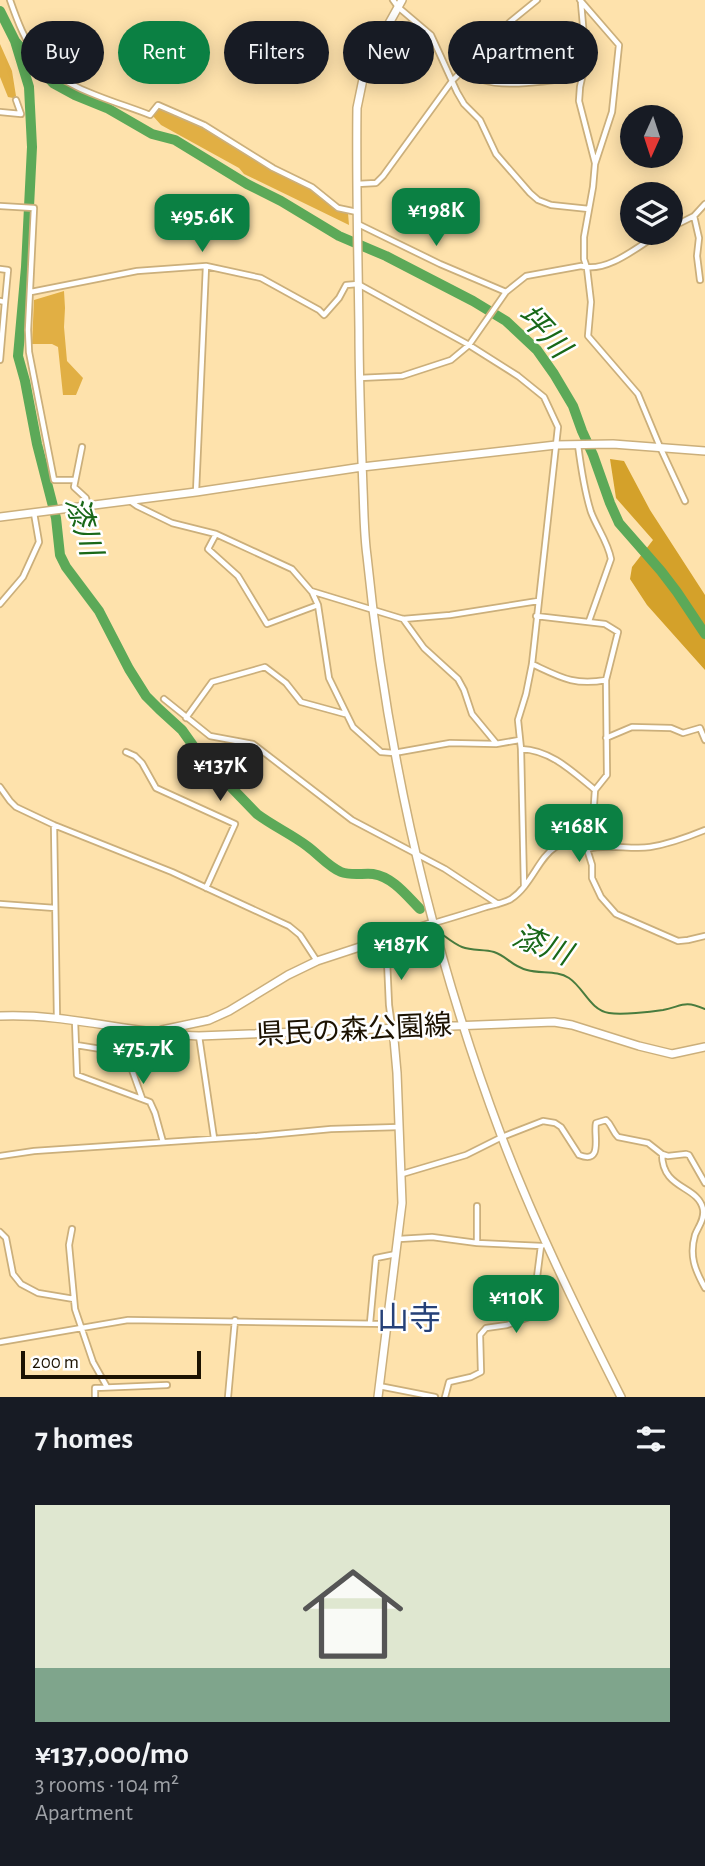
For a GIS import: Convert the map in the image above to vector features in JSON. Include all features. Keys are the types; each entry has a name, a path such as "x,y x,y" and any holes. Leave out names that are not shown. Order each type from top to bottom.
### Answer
{"street":[{"path":"10,0 20,27 40,61 69,84 150,115 158,105 204,125 273,168 312,187 338,208 357,212"},
{"path":"393,0 431,36 448,72"},
{"path":"511,21 537,0"},
{"path":"581,1 583,21"},
{"path":"581,1 619,45 611,112 595,164 584,237 584,259 591,302 588,336 639,394 685,500"},
{"path":"400,4 372,54 363,79 357,108 356,184 359,378 366,553 394,753 433,923 462,1024 502,1138 543,1245 621,1397"},
{"path":"356,184 376,183 383,176 450,84"},
{"path":"454,84 464,104 480,120 496,153 530,193 538,200 551,205 589,209"},
{"path":"582,84 579,101 595,164"},
{"path":"0,113 21,114 16,100"},
{"path":"683,222 694,216 705,204"},
{"path":"0,206 34,208 29,352 54,480 74,480"},
{"path":"694,216 699,238 697,256 700,280"},
{"path":"357,223 440,264 506,292"},
{"path":"359,378 402,376 451,360 469,345 506,292 526,276 613,263 641,245"},
{"path":"31,292 137,271 206,266 261,278 324,315 346,285 358,284 469,345 518,376 544,397 558,427 532,664 518,720 524,886"},
{"path":"196,492 206,266"},
{"path":"0,269 8,270 2,302 0,360"},
{"path":"582,444 582,476 592,514 610,550 611,559 589,621"},
{"path":"0,517 501,450 597,444 705,451"},
{"path":"82,447 74,486 86,498 88,506"},
{"path":"130,501 172,523 216,534 292,569 311,591 318,605 329,678 346,714 354,727 381,752 394,753 450,743 496,744 519,740"},
{"path":"0,604 23,577 39,542 33,512"},
{"path":"216,534 208,550 238,576 267,624 318,605"},
{"path":"311,591 403,619 462,614 538,601"},
{"path":"536,616 605,624 618,632 607,680 607,775 595,790 592,833 587,849 592,865 592,878 601,897 616,914 678,941 705,936"},
{"path":"403,619 425,648 458,679 472,714 496,744"},
{"path":"532,664 576,682 607,680"},
{"path":"186,718 212,682 265,667 286,683 301,702 346,714"},
{"path":"164,699 210,736 253,744 352,820 444,869 498,904"},
{"path":"606,738 632,727 671,728 684,733 700,728 705,740"},
{"path":"521,749 531,749 558,760 595,790"},
{"path":"126,752 142,763 156,788 235,824 206,888"},
{"path":"0,787 16,807 172,872 289,926 300,935 317,961"},
{"path":"54,825 57,1019"},
{"path":"148,1031 209,1020 317,961 510,900 552,848 565,842 587,849 597,846 649,847 705,830"},
{"path":"0,904 55,908"},
{"path":"378,1397 402,1203 397,1073 389,1005 386,939"},
{"name":"県民の森公園線","path":"0,1016 57,1019 199,1036 554,1022 671,1054 705,1047"},
{"path":"75,1021 77,1075 150,1102 163,1142"},
{"path":"199,1036 215,1138"},
{"path":"76,1045 126,1053 142,1099"},
{"path":"402,1174 467,1155 537,1122 547,1121 562,1127 579,1154 586,1157 593,1154 597,1146 594,1130 596,1123 606,1120 618,1137 648,1143 668,1156 689,1155 705,1183"},
{"path":"0,1156 331,1129 399,1127"},
{"path":"662,1154 662,1164 670,1179 700,1201 704,1209 694,1238 693,1259 694,1268 705,1288"},
{"path":"477,1206 477,1243"},
{"path":"72,1229 69,1245 75,1309 93,1362 107,1387"},
{"path":"0,1232 6,1238 13,1274 21,1284 38,1293 74,1299"},
{"path":"399,1239 432,1237 477,1243 543,1245"},
{"path":"445,1397 449,1382 481,1373 482,1330 533,1316 543,1245"},
{"path":"370,1323 376,1258 397,1254"},
{"path":"0,1342 128,1320 388,1324"},
{"path":"228,1397 235,1320"},
{"path":"95,1397 95,1388 167,1385"},
{"path":"379,1387 435,1397"}],"shaded area":[{"path":"0,44 12,71 16,96 13,98 8,97 0,77"},
{"path":"160,107 204,126 311,189 339,210 348,213 349,225 244,174 239,168 161,125 153,116"},
{"path":"64,291 67,361 83,378 76,395 63,395 58,347 52,344 32,344 34,300"},
{"path":"610,459 624,461 650,510 705,595 705,670 647,605 630,579 632,567 653,540 616,498"}],"waterway":[{"name":"坪川","path":"0,11 15,41 53,83 107,108 152,134 175,140 339,236 386,256 506,321 537,350 573,406 619,523 661,571 705,634"},
{"name":"漆川","path":"15,41 29,87 32,147 18,356 56,518 60,555 99,611 146,696 182,730 199,754 257,814 301,842 337,870 349,874 373,874 387,879 420,909"},
{"name":"漆川","path":"439,932 459,946 494,952 522,968 569,978 602,1011 651,1012 687,1004 705,1009"}],"district":[{"name":"山寺","path":"409,1318"}]}
